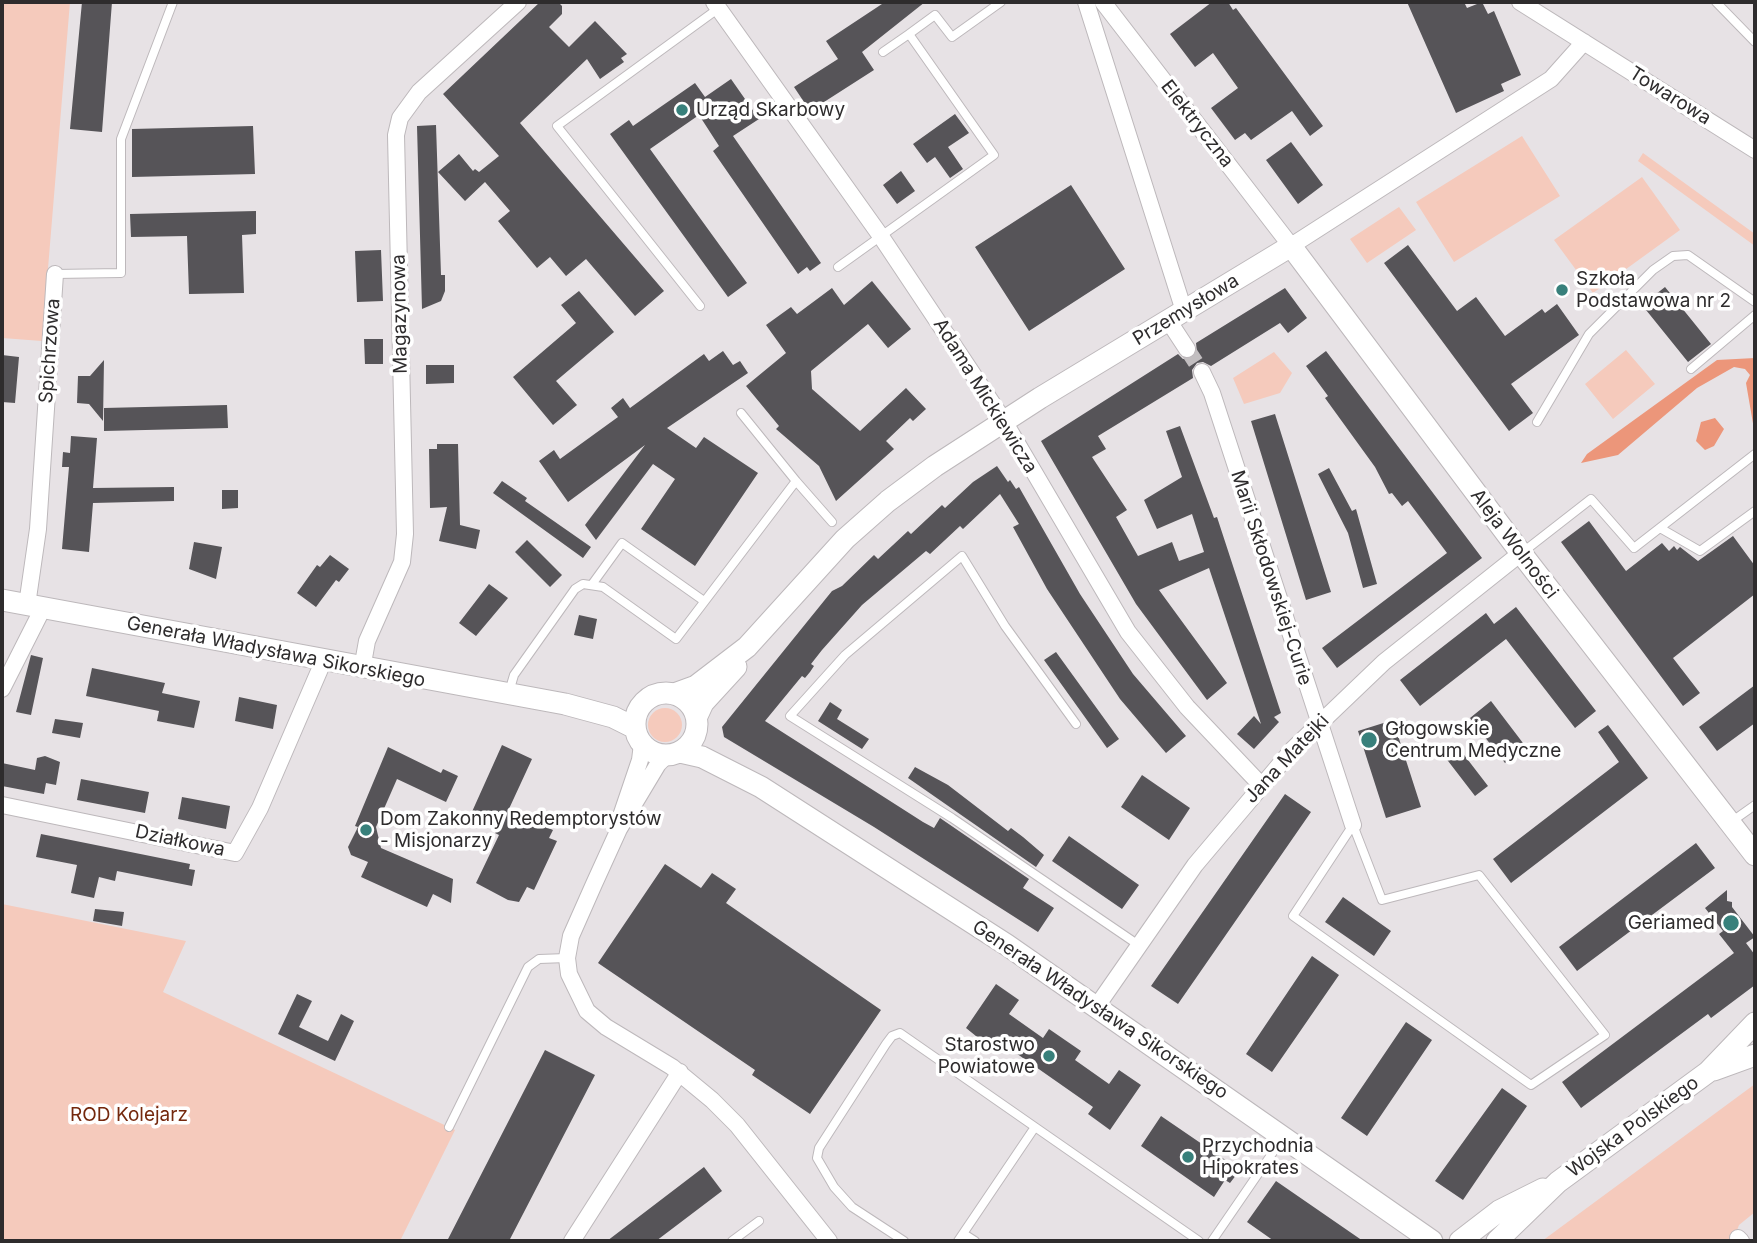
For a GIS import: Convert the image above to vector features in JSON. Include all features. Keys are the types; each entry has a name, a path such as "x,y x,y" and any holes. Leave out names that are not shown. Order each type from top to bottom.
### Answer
{"street":[{"name":"Magazynowa","path":"362,669 367,641 402,562 405,534 396,135 400,118 419,92 519,2"},
{"path":"1086,2 1187,349"},
{"name":"Elektryczna","path":"1103,2 1291,246"},
{"path":"1520,2 1584,42"},
{"name":"Adama Mickiewicza","path":"717,5 880,235 1003,421 1128,632 1187,707 1261,783"},
{"name":"Przemysłowa","path":"674,694 696,685 747,647 845,539 879,509 936,466 1003,421 1291,246 1551,79 1584,42"},
{"name":"Towarowa","path":"1584,42 1755,149"},
{"name":"Aleja Wolności","path":"1291,246 1521,553 1755,855"},
{"name":"Spichrzowa","path":"2,689 35,607 55,274"},
{"name":"Marii Skłodowskiej-Curie","path":"1202,372 1212,393 1353,825"},
{"name":"Jana Matejki","path":"1097,1006 1195,865 1261,783 1384,662 1521,553"},
{"name":"Generała Władysława Sikorskiego","path":"2,600 323,662 551,702 613,717 639,736"},
{"name":"Przemysłowa","path":"696,725 702,704 736,668 747,647"},
{"name":"Działkowa","path":"2,805 235,853 260,808 323,662"},
{"path":"619,829 640,760 637,713 645,701 659,694 674,694 689,702 696,725 674,754 658,764 619,829 571,936 567,958 577,995 587,1011 680,1072 737,1125 829,1241"},
{"name":"Generała Władysława Sikorskiego","path":"551,702 578,700 625,705 645,701"},
{"name":"Generała Władysława Sikorskiego","path":"696,725 761,787"},
{"path":"639,736 653,752 674,754"},
{"name":"Generała Władysława Sikorskiego","path":"674,754 702,757 761,787 1007,945 1432,1241"},
{"name":"Aleja Wolności","path":"1735,831 1755,867"},
{"name":"Wojska Polskiego","path":"1497,1241 1558,1182 1709,1072 1755,1023"},
{"name":"Wojska Polskiego","path":"1709,1072 1755,1055"},
{"path":"572,1241 680,1072"},
{"name":"Wojska Polskiego","path":"1460,1241 1499,1211 1558,1182"}],"lane":[{"name":"Spichrzowa","path":"55,274 121,273 121,139 173,2"},
{"path":"883,52 936,15 952,37 1001,2"},
{"path":"1716,2 1755,42"},
{"path":"699,306 557,126 717,5"},
{"path":"838,267 993,155 909,34"},
{"path":"1537,422 1589,334 1653,270 1672,256 1688,254 1755,302"},
{"path":"1691,369 1755,315"},
{"path":"741,413 832,522"},
{"path":"1521,553 1591,499 1634,548 1755,454"},
{"path":"508,695 514,675 575,589 583,583 603,587 676,639 796,481"},
{"path":"1660,528 1700,551 1755,511"},
{"path":"593,583 622,543 705,601"},
{"path":"1076,724 1005,626 962,556 845,655 790,716 952,818 1140,946"},
{"path":"1735,831 1755,805"},
{"path":"1353,825 1382,900 1479,875 1605,1035 1531,1086 1293,916 1353,825"},
{"path":"449,1127 528,967 539,959 567,958"},
{"path":"904,1241 852,1207 834,1187 817,1158 818,1148 892,1036 904,1035 1199,1241"},
{"path":"975,1241 961,1238 1035,1127"},
{"path":"1212,1241 1284,1136"},
{"path":"732,1241 759,1221"}],"green space":[{"path":"2,2 70,2 42,341 2,338"},
{"path":"1522,136 1560,196 1454,262 1416,202"},
{"path":"1643,153 1755,234 1755,246 1638,161"},
{"path":"1642,177 1680,230 1593,293 1554,240"},
{"path":"1399,207 1416,230 1367,263 1350,239"},
{"path":"1626,350 1655,384 1613,419 1585,384"},
{"path":"1274,352 1292,373 1280,393 1244,404 1233,378"},
{"path":"665,708 677,713 682,725 677,737 665,742 653,737 648,725 653,713"},
{"name":"ROD Kolejarz","path":"2,904 186,941 163,992 455,1130 400,1241 2,1241"},
{"path":"1755,1084 1755,1212 1739,1225 1733,1241 1542,1241"}],"shaded area":[{"path":"1755,358 1755,435 1746,383 1750,375 1745,369 1734,367 1697,388 1618,455 1581,463 1587,454 1717,360"},
{"path":"1715,418 1724,429 1714,446 1705,450 1696,441 1701,422"}],"building":[{"path":"82,2 112,2 102,132 70,129"},
{"path":"540,2 558,2 562,6 562,14 549,27 569,47 595,21 627,54 621,58 624,62 600,79 587,59 520,123 664,291 635,316 586,259 566,276 550,257 537,268 498,221 510,211 485,182 465,201 438,172 459,154 473,171 475,169 479,172 499,156 443,94"},
{"path":"885,2 925,2 862,52 874,70 810,111 794,87 838,59 826,41"},
{"path":"1212,2 1228,2 1233,10 1236,8 1323,126 1310,136 1292,111 1251,140 1245,133 1235,140 1211,108 1238,88 1213,53 1195,67 1170,34"},
{"path":"1407,2 1464,2 1467,8 1482,2 1488,14 1494,11 1521,75 1501,84 1504,91 1456,113"},
{"path":"731,79 759,119 733,136 821,263 810,271 807,267 798,274 713,151 719,146 699,115 650,149 747,283 728,297 610,134 629,120 633,126 695,83 705,97"},
{"path":"955,114 969,133 948,147 963,169 950,178 935,157 927,163 913,144"},
{"path":"436,125 441,275 445,275 445,291 441,301 422,309 417,126"},
{"path":"253,126 255,174 132,177 132,129"},
{"path":"1291,142 1323,185 1298,204 1266,160"},
{"path":"901,171 915,191 897,204 883,185"},
{"path":"1071,185 1125,269 1029,331 975,247"},
{"path":"256,211 256,234 242,235 244,293 189,294 187,236 131,237 130,214"},
{"path":"1408,245 1457,311 1476,297 1505,336 1542,309 1545,313 1557,304 1579,335 1511,384 1533,413 1509,431 1384,263"},
{"path":"381,250 383,301 357,302 355,251"},
{"path":"872,281 911,329 888,348 868,324 811,371 812,389 860,431 906,388 926,409 913,421 910,418 886,441 894,449 836,501 819,466 776,429 779,426 746,386 786,353 766,325 791,307 797,314 832,288 844,305"},
{"path":"1665,287 1711,344 1688,362 1642,305"},
{"path":"1285,288 1307,318 1288,333 1280,323 1211,366 1203,362 1197,363 1192,370 1193,378 1098,436 1106,449 1092,457 1127,510 1116,517 1138,556 1172,542 1179,561 1204,552 1192,514 1157,529 1144,500 1182,477 1166,431 1180,426 1214,518 1217,517 1281,713 1274,717 1279,722 1254,749 1237,734 1254,716 1261,724 1209,568 1159,590 1227,683 1207,700 1136,604 1041,441 1178,354 1183,359 1192,358 1197,353 1196,343"},
{"path":"579,291 614,332 556,381 577,405 553,425 513,377 576,323 561,305"},
{"path":"364,339 383,339 383,364 365,364"},
{"path":"723,351 733,365 740,361 748,373 667,428 696,448 704,437 758,473 695,566 641,529 675,479 653,464 596,540 585,525 645,445 568,502 539,461 554,450 560,459 618,417 611,408 623,398 630,408 704,354 709,361"},
{"path":"1326,351 1482,558 1337,668 1322,648 1447,553 1408,501 1402,506 1392,493 1389,494 1375,467 1325,398 1328,396 1306,366"},
{"path":"2,355 19,357 15,403 2,402"},
{"path":"104,360 103,421 89,404 77,403 78,376 90,376"},
{"path":"426,365 454,365 454,383 426,384"},
{"path":"227,405 228,428 104,431 104,408"},
{"path":"1275,414 1331,592 1306,600 1251,421"},
{"path":"71,436 97,438 93,488 174,487 174,501 93,503 89,552 62,549 69,467 62,467 63,452 70,453"},
{"path":"437,444 458,444 460,525 480,530 476,549 439,541 447,507 430,508 429,449 437,449"},
{"path":"997,466 1008,482 1010,480 1016,489 1019,487 1080,594 1133,674 1186,736 1166,753 1120,699 1047,589 1013,527 1019,524 1000,494 963,529 960,526 930,554 926,551 862,605 811,664 814,666 805,678 802,676 765,721 923,822 934,828 940,818 1029,879 1023,888 1054,908 1038,932 874,827 724,737 722,727 832,591 842,586 874,555 878,559 908,531 911,534 942,505 945,508 973,482"},
{"path":"1329,468 1352,511 1356,509 1377,584 1363,588 1348,533 1318,474"},
{"path":"502,481 527,498 525,501 591,547 583,558 493,493"},
{"path":"222,490 238,490 238,508 222,509"},
{"path":"1589,521 1626,571 1662,543 1669,551 1674,546 1677,550 1680,547 1698,561 1733,536 1755,566 1755,594 1673,658 1700,693 1683,706 1561,542"},
{"path":"527,540 562,575 550,587 515,552"},
{"path":"194,542 222,547 216,579 189,569"},
{"path":"330,555 349,569 339,582 336,580 316,607 297,593 317,565 320,567"},
{"path":"489,584 508,598 476,636 459,623"},
{"path":"1516,607 1596,711 1575,728 1506,639 1420,706 1400,680 1486,613 1494,624"},
{"path":"579,615 597,619 593,639 574,635"},
{"path":"1056,652 1119,739 1107,748 1044,660"},
{"path":"31,655 43,658 31,715 16,712"},
{"path":"92,668 165,683 162,693 200,701 194,728 157,721 159,711 86,696"},
{"path":"1755,685 1755,723 1717,751 1699,727"},
{"path":"239,697 277,705 273,729 235,721"},
{"path":"1491,701 1526,747 1505,763 1470,718"},
{"path":"830,702 842,710 837,719 869,739 862,749 818,721"},
{"path":"55,719 83,723 80,738 52,733"},
{"path":"1393,720 1421,807 1386,818 1358,731"},
{"path":"1608,725 1648,778 1511,883 1493,859 1619,762 1598,732"},
{"path":"502,745 532,759 508,811 553,830 549,838 557,841 534,890 527,887 519,902 508,900 476,883 499,835 495,833 498,827 471,814"},
{"name":"Dom Zakonny Redemptorystów - Misjonarzy","path":"388,747 441,773 443,769 458,776 446,802 397,779 376,827 381,848 453,879 451,903 433,894 427,907 361,877 368,862 351,855 348,847 358,827 355,826"},
{"path":"1458,747 1488,786 1475,796 1445,757"},
{"path":"45,756 60,762 56,785 46,783 44,794 2,786 2,763 35,770 37,758"},
{"path":"915,767 948,785 1008,831 1011,828 1023,837 1044,855 1036,867 908,778"},
{"path":"1142,775 1190,808 1169,840 1121,807"},
{"path":"81,779 149,792 145,813 77,800"},
{"path":"1285,794 1311,812 1178,1004 1151,986"},
{"path":"182,797 230,806 226,829 178,819"},
{"path":"41,834 190,864 189,869 195,870 192,886 117,871 115,881 99,877 94,898 71,893 77,865 36,857"},
{"path":"1069,836 1139,885 1122,909 1052,861"},
{"path":"1696,843 1715,868 1577,971 1559,947"},
{"path":"665,864 701,888 712,873 736,889 726,903 881,1010 810,1114 752,1075 755,1070 598,963"},
{"path":"1727,890 1727,901 1732,902 1732,907 1755,937 1746,943 1755,955 1755,985 1711,1018 1708,1014 1581,1108 1562,1082 1734,953 1719,934 1723,931 1705,908"},
{"path":"1343,897 1391,931 1374,956 1325,922"},
{"path":"95,909 124,912 122,926 93,921"},
{"path":"1312,956 1339,975 1272,1072 1246,1054"},
{"name":"Starostwo Powiatowe","path":"996,984 1019,1000 1009,1014 1043,1038 1049,1029 1081,1051 1075,1060 1109,1084 1119,1070 1141,1085 1110,1130 1088,1114 1093,1107 993,1037 987,1045 966,1028"},
{"path":"297,994 312,1001 299,1027 328,1041 341,1014 354,1021 335,1061 278,1034"},
{"path":"1406,1022 1432,1040 1367,1136 1341,1118"},
{"path":"545,1050 595,1075 509,1241 447,1241"},
{"path":"1502,1088 1527,1106 1463,1200 1435,1181"},
{"name":"Przychodnia Hipokrates","path":"1161,1116 1240,1170 1230,1183 1225,1180 1214,1197 1141,1146"},
{"path":"704,1167 722,1191 656,1241 607,1241"},
{"path":"1276,1181 1363,1241 1274,1241 1247,1222"}],"tunnel":[{"path":"1187,349 1202,372"}],"place":[{"name":"Urząd Skarbowy","path":"682,110"},
{"name":"Szkoła Podstawowa nr 2","path":"1562,290"},
{"name":"Głogowskie Centrum Medyczne","path":"1369,740"},
{"name":"Dom Zakonny Redemptorystów - Misjonarzy","path":"366,830"},
{"name":"Geriamed","path":"1731,923"},
{"name":"Starostwo Powiatowe","path":"1049,1056"},
{"name":"Przychodnia Hipokrates","path":"1188,1157"}]}
